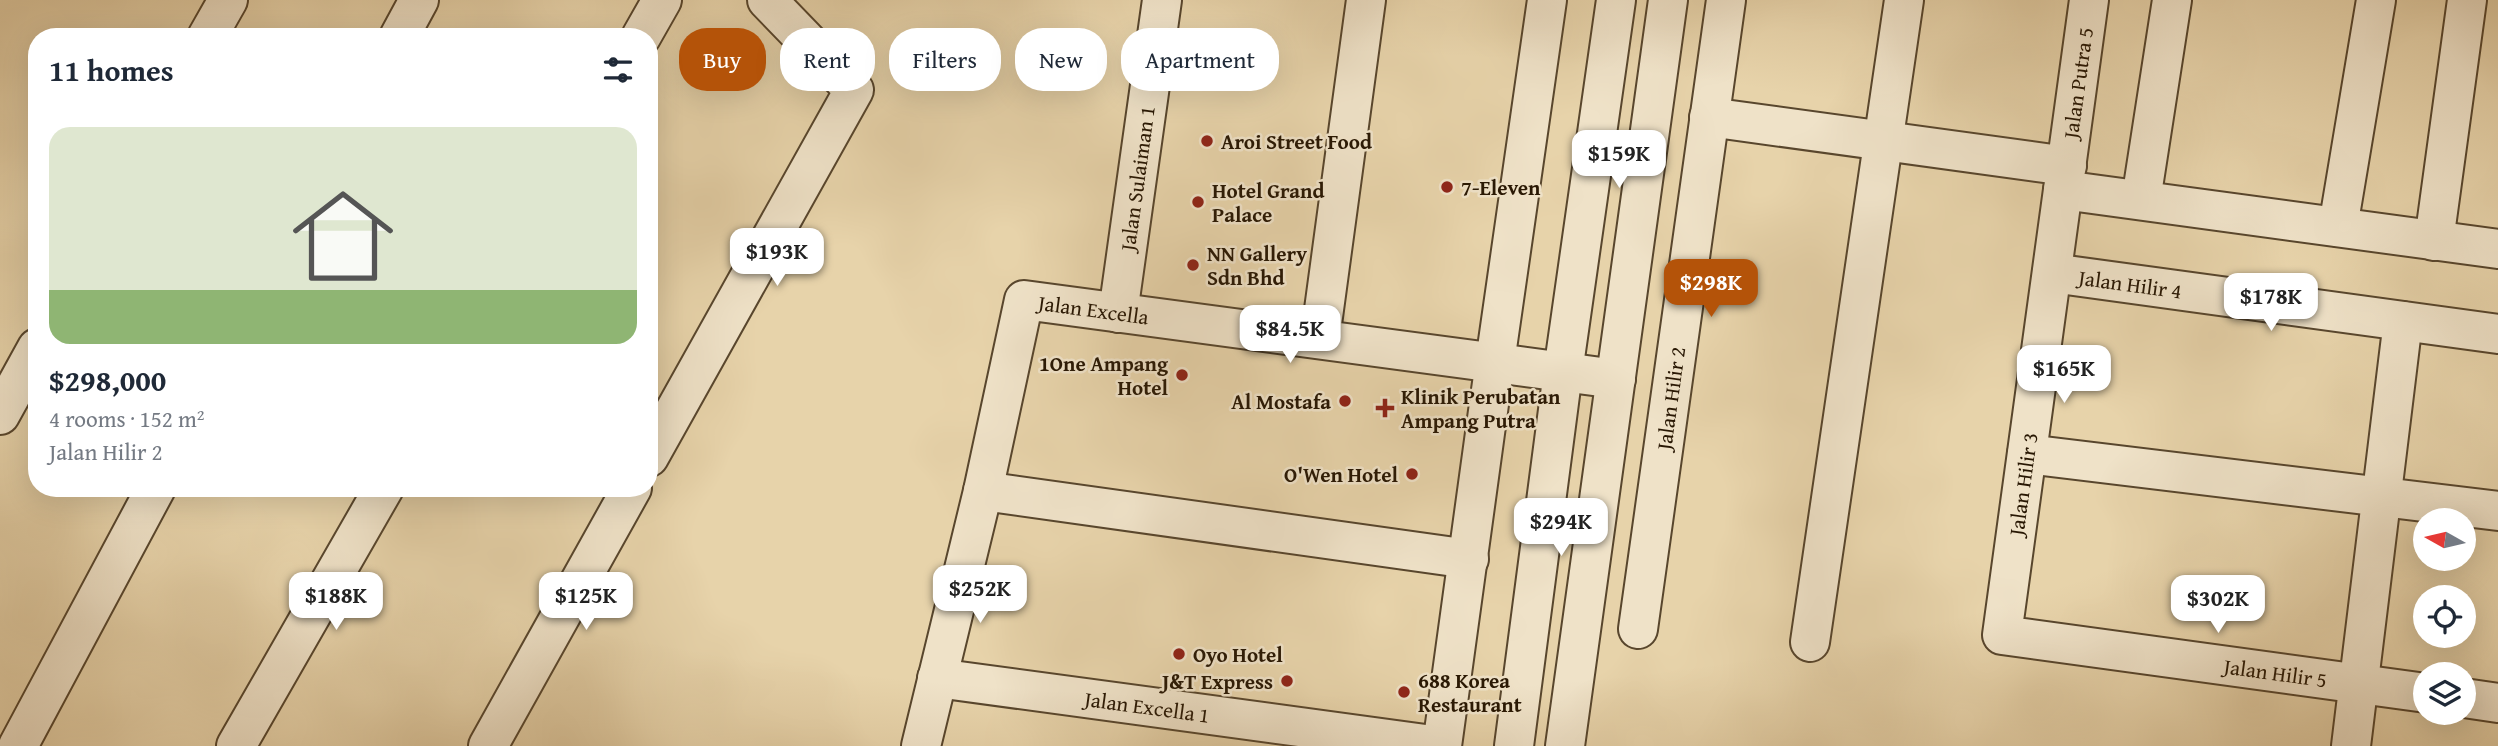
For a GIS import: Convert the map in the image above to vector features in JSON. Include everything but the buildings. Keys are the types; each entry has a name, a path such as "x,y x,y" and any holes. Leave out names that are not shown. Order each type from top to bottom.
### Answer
{"street":[{"path":"212,28 228,0"},
{"path":"404,28 419,0"},
{"path":"646,28 662,0"},
{"path":"658,441 854,90 767,0"},
{"name":"Jalan Sulaiman 1","path":"1118,313 1162,0"},
{"path":"1320,339 1366,0"},
{"path":"1441,746 1547,0"},
{"path":"1514,746 1563,372 1616,0"},
{"path":"1565,746 1668,0"},
{"name":"Jalan Hilir 2","path":"1638,629 1726,0"},
{"path":"1810,642 1904,0"},
{"name":"Jalan Putra 5","path":"2065,178 2089,0"},
{"path":"2141,200 2172,0"},
{"path":"2338,227 2376,0"},
{"path":"2434,240 2468,0"},
{"path":"1709,117 1883,140 2065,178 2141,200 2498,249"},
{"name":"Jalan Hilir 3","path":"2002,635 2065,178"},
{"name":"Jalan Hilir 4","path":"2052,273 2498,334"},
{"name":"Jalan Excella","path":"921,746 983,491 1024,300 1616,379"},
{"path":"2351,746 2403,321"},
{"path":"0,415 28,364"},
{"path":"2027,454 2498,511"},
{"path":"983,491 1469,559"},
{"path":"18,746 151,497"},
{"path":"236,746 379,497"},
{"path":"488,746 627,497"},
{"name":"Jalan Hilir 5","path":"2002,635 2413,691"},
{"name":"Jalan Excella 1","path":"937,678 1441,746"},
{"path":"2476,700 2498,703"}],"place":[{"name":"Aroi Street Food","path":"1207,141"},
{"name":"7-Eleven","path":"1447,187"},
{"name":"Hotel Grand Palace","path":"1198,202"},
{"name":"NN Gallery Sdn Bhd","path":"1193,265"},
{"name":"1One Ampang Hotel","path":"1182,375"},
{"name":"Al Mostafa","path":"1345,401"},
{"name":"Klinik Perubatan Ampang Putra","path":"1385,408"},
{"name":"O'Wen Hotel","path":"1412,474"},
{"name":"Oyo Hotel","path":"1179,654"},
{"name":"J&T Express","path":"1287,681"},
{"name":"688 Korea Restaurant","path":"1404,692"}]}
